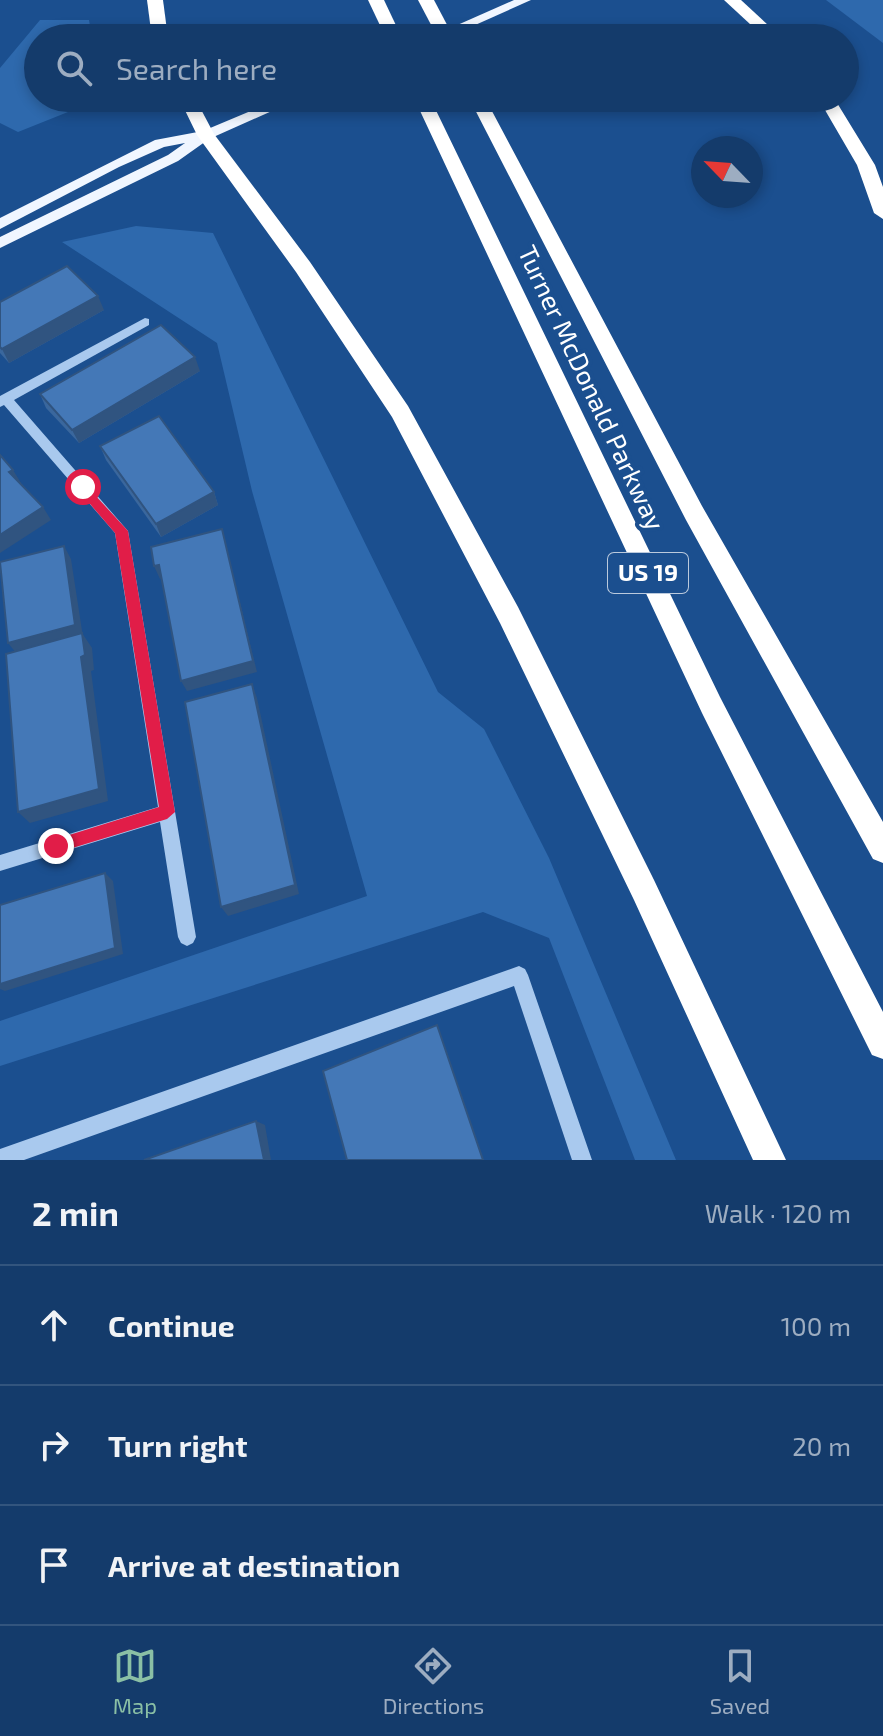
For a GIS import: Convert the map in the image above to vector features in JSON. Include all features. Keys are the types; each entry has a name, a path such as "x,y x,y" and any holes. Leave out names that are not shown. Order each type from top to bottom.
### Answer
{"highway":[{"path":"155,0 158,24"},
{"path":"376,0 387,24"},
{"path":"426,0 439,24"},
{"path":"732,0 759,24"},
{"path":"194,112 206,135 303,267 400,412 509,615 644,890 770,1160"},
{"name":"Turner McDonald Parkway","path":"429,112 711,705 883,1044"},
{"name":"Turner McDonald Parkway","path":"484,112 694,513 883,849"},
{"path":"834,112 866,165 883,213"}],"main road":[{"path":"468,24 525,0"},
{"path":"0,243 173,158 206,135 261,112"},
{"path":"0,224 160,143 206,135"}],"street":[{"path":"145,322 3,400 121,531 187,937"},
{"path":"0,863 167,812"},
{"path":"0,1159 519,975 582,1160"}],"shaded area":[{"path":"826,0 883,0 883,43"},
{"path":"40,20 89,20 90,24 37,24"},
{"path":"24,39 24,112 68,112 18,132 0,123 0,68"},
{"path":"136,226 213,233 438,692 484,729 549,858 676,1160 635,1160 549,938 483,912 0,1066 0,1021 367,896 252,491 217,343 62,242"}],"building":[{"path":"67,266 98,296 2,349 0,302"},
{"path":"161,325 195,357 72,430 40,394"},
{"path":"159,416 214,492 156,524 100,446"},
{"path":"0,455 13,470 9,472 43,507 0,535"},
{"path":"222,529 253,661 181,681 159,565 154,566 151,547"},
{"path":"64,546 75,625 8,643 0,562"},
{"path":"82,633 85,655 81,657 99,789 18,812 6,654"},
{"path":"252,684 295,885 221,907 185,702"},
{"path":"105,873 115,948 0,984 0,905"},
{"path":"437,1025 483,1160 347,1160 323,1071"},
{"path":"256,1121 264,1160 144,1160"}],"route":[{"path":"56,846 167,812 121,531 83,487"}]}
